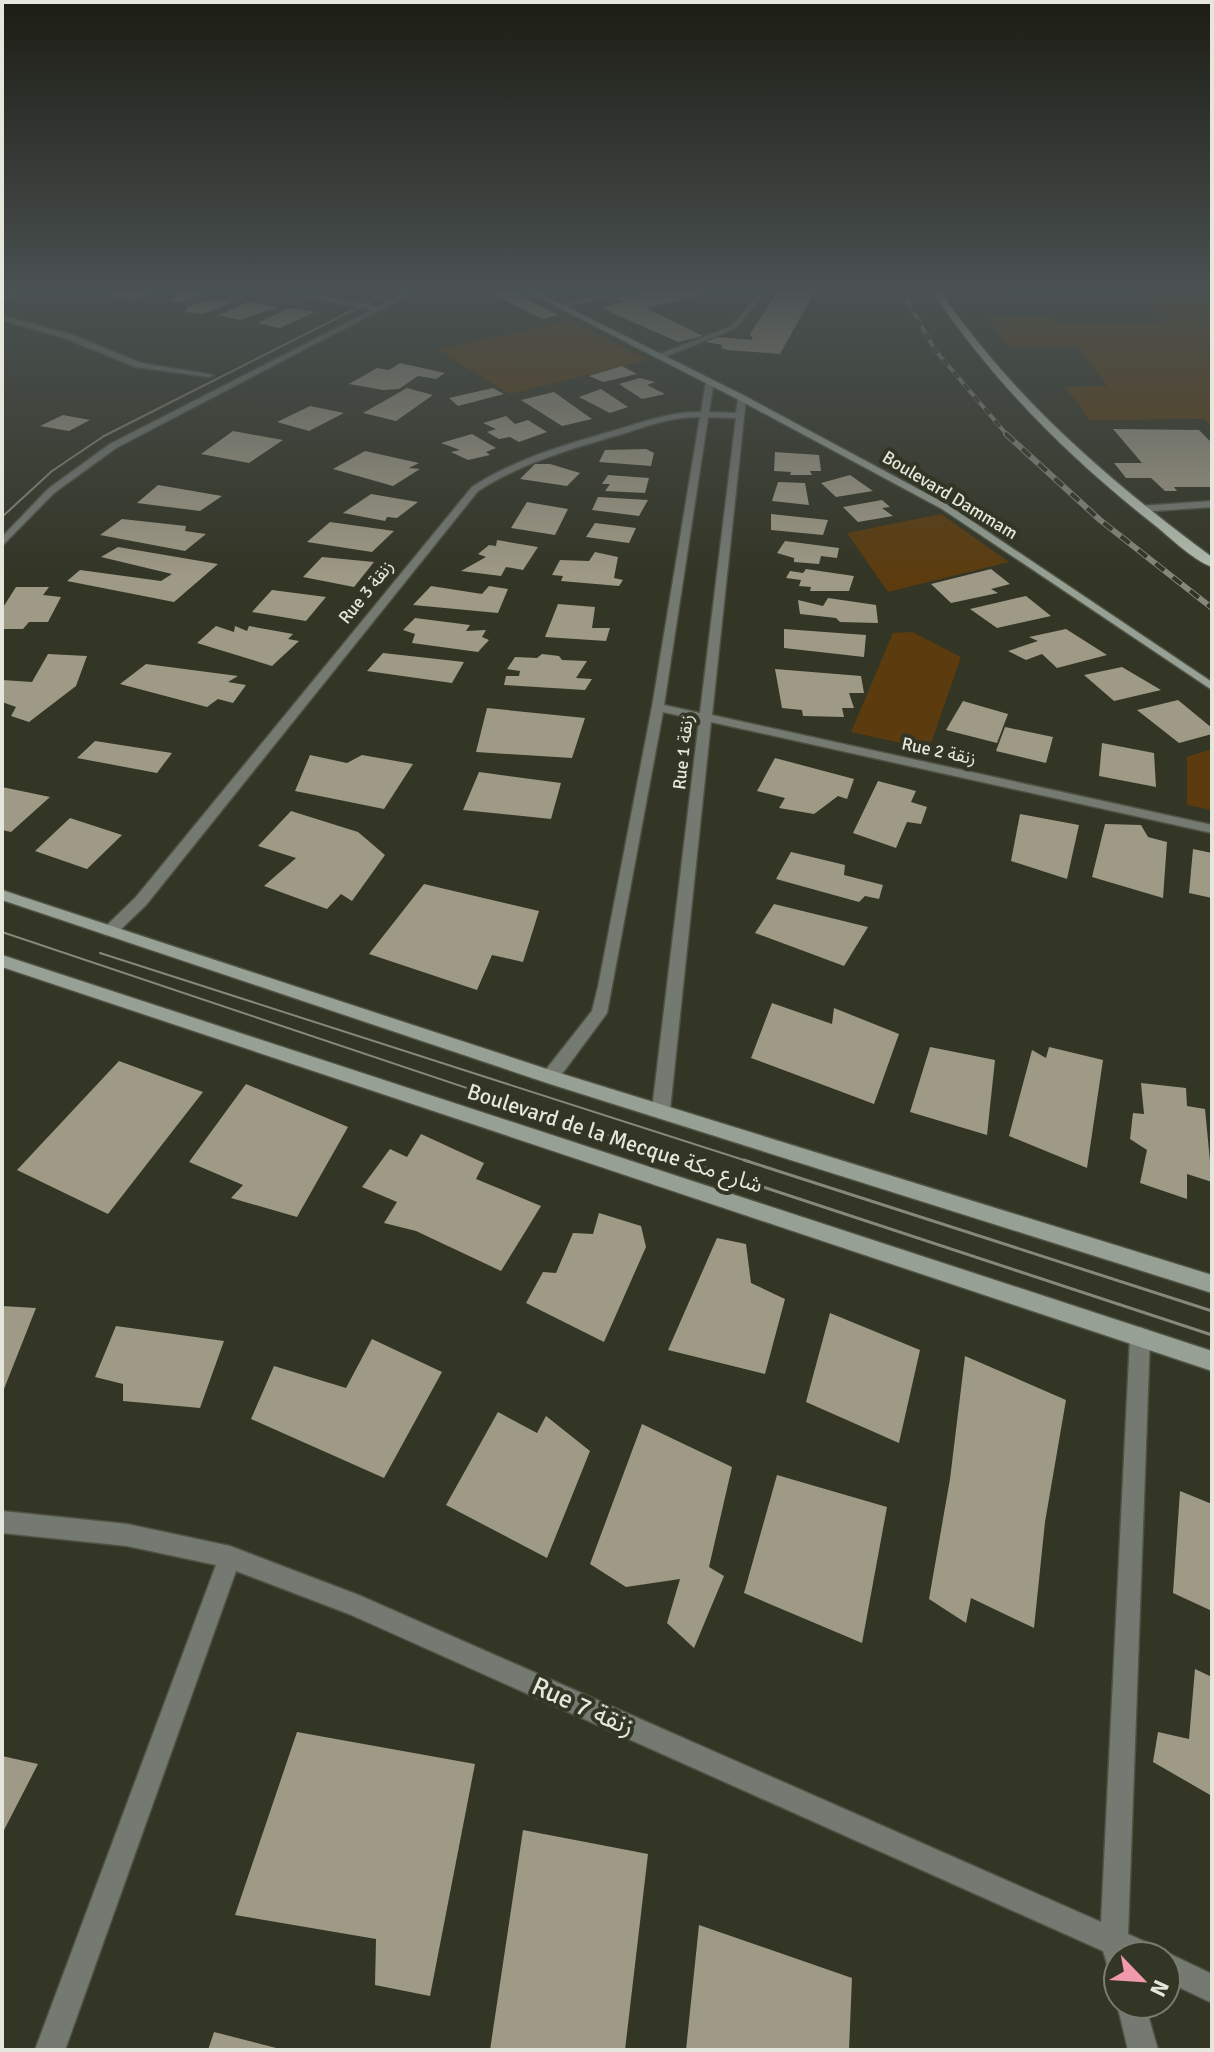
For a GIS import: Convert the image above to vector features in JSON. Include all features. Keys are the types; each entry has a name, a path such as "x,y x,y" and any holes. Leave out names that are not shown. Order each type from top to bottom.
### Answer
{"main road":[{"name":"Boulevard Dammam","path":"721,387 945,507 1212,687"},
{"path":"1006,387 1140,509 1212,563"},
{"name":"Boulevard de la Mecque شارع مكة","path":"2,895 550,1077 1212,1284"},
{"name":"Boulevard de la Mecque شارع مكة","path":"2,961 1212,1361"}],"street":[{"path":"2,543 51,491 113,446 228,387"},
{"path":"705,414 709,387"},
{"name":"Rue 1 زنقة","path":"661,1110 742,398"},
{"name":"Rue 1 زنقة","path":"550,1077 599,1013 658,707 705,414"},
{"name":"Rue 3 زنقة","path":"110,931 141,901 475,489 516,465 568,446 673,417 705,414 740,416"},
{"path":"1140,509 1212,504"},
{"name":"Rue 2 زنقة","path":"658,707 1212,829"},
{"path":"1116,1940 1140,1337"},
{"name":"Rue 7 زنقة","path":"2,1522 127,1535 230,1557 353,1604 1102,1943"},
{"path":"50,2050 230,1557"},
{"path":"1182,1974 1212,1989"},
{"path":"1135,2020 1143,2050"}],"shaded area":[{"path":"498,387 539,387 510,394"},
{"path":"1065,387 1212,387 1212,428 1204,419 1090,420"},
{"path":"941,514 1009,562 888,592 847,533"},
{"path":"912,632 961,657 929,749 851,732 893,633"},
{"path":"1212,749 1212,810 1187,805 1187,757"}],"building":[{"path":"365,387 402,387 399,389"},
{"path":"623,387 651,387 665,394 642,399"},
{"path":"407,388 433,395 396,421 363,413"},
{"path":"493,388 504,394 458,406 449,398"},
{"path":"601,389 628,407 610,413 579,397"},
{"path":"554,392 592,419 562,426 521,400"},
{"path":"310,406 344,413 309,431 277,422"},
{"path":"63,415 90,420 69,431 40,426"},
{"path":"506,416 515,424 528,420 547,432 519,442 510,437 499,439 487,432 496,429 483,423"},
{"path":"1113,429 1199,430 1212,443 1212,487 1174,487 1177,491 1165,491 1151,478 1126,478 1114,463 1142,463"},
{"path":"233,431 283,440 249,463 201,454"},
{"path":"472,434 496,448 486,452 490,455 468,460 451,452 460,450 441,443"},
{"path":"646,449 654,453 651,466 599,462 605,450"},
{"path":"365,451 419,463 409,468 420,469 393,486 333,469"},
{"path":"775,452 819,455 821,471 810,471 812,475 790,475 791,472 774,471"},
{"path":"535,464 550,464 580,473 567,486 520,479"},
{"path":"608,475 649,478 645,493 605,491 610,484 602,484"},
{"path":"850,475 873,491 836,497 821,483"},
{"path":"778,482 805,483 809,505 772,501"},
{"path":"158,485 222,496 200,511 137,503"},
{"path":"371,494 418,502 397,518 387,517 385,521 343,513"},
{"path":"598,497 648,500 639,516 592,510"},
{"path":"882,500 890,507 882,508 893,516 858,522 843,507"},
{"path":"527,502 568,509 555,535 511,528"},
{"path":"771,514 828,520 823,535 771,530"},
{"path":"122,519 186,526 185,531 206,534 185,551 100,535"},
{"path":"330,522 394,531 372,552 307,542"},
{"path":"595,523 636,528 629,543 586,537"},
{"path":"497,540 538,547 523,570 506,567 501,576 461,571 486,557 478,554 489,545 496,546"},
{"path":"785,541 839,548 837,558 821,556 819,564 794,562 794,558 777,553"},
{"path":"118,547 218,564 174,602 67,581 80,570 161,581 172,574 101,557"},
{"path":"595,552 618,557 614,578 623,580 619,586 561,581 563,576 552,575 560,560 589,561"},
{"path":"322,557 374,562 354,587 303,577"},
{"path":"806,569 854,576 849,591 810,591 811,587 799,586 801,580 786,578 790,571 803,573"},
{"path":"991,569 1010,584 991,589 998,593 951,603 931,584"},
{"path":"431,586 482,594 489,586 508,589 498,613 413,605"},
{"path":"16,587 49,587 43,595 61,597 48,622 29,622 23,629 2,629 2,609"},
{"path":"272,590 326,597 306,621 252,612"},
{"path":"1026,596 1051,616 997,628 970,609"},
{"path":"828,598 876,605 878,623 840,622 836,618 800,614 798,600 823,606"},
{"path":"558,604 595,607 592,628 610,628 606,641 545,637"},
{"path":"415,618 470,625 466,631 486,630 482,637 489,640 478,652 412,643 415,634 403,630"},
{"path":"216,626 234,632 235,626 247,631 249,626 293,634 288,639 299,641 272,666 197,643"},
{"path":"784,629 866,635 864,657 784,648"},
{"path":"1066,629 1107,655 1057,668 1042,654 1026,660 1008,651 1038,641 1029,637"},
{"path":"383,653 464,662 452,683 367,671"},
{"path":"48,654 87,656 76,686 29,722 11,716 16,707 2,702 2,680 32,682"},
{"path":"542,654 559,656 562,660 587,661 576,678 592,679 585,690 504,685 506,676 519,676 520,671 507,669 515,657 537,658"},
{"path":"146,664 238,676 228,682 246,685 233,703 218,699 207,707 120,684"},
{"path":"1122,667 1161,690 1114,701 1084,675"},
{"path":"775,669 861,676 864,693 849,693 854,708 842,708 844,717 803,716 802,710 782,708"},
{"path":"1178,700 1212,728 1212,734 1179,743 1137,710"},
{"path":"963,701 1008,714 997,743 946,730"},
{"path":"487,708 585,718 572,758 476,752"},
{"path":"1005,727 1053,737 1046,763 996,751"},
{"path":"95,741 172,753 157,773 77,758"},
{"path":"1102,743 1154,753 1156,787 1099,776"},
{"path":"310,755 347,763 362,755 413,764 384,809 295,791"},
{"path":"775,758 854,779 847,799 838,796 814,814 779,808 785,798 757,791"},
{"path":"479,772 561,783 551,819 463,810"},
{"path":"878,781 916,791 911,802 927,807 921,824 907,822 896,848 853,833"},
{"path":"2,787 50,797 11,832 2,830"},
{"path":"291,811 358,832 385,855 352,901 341,894 327,909 264,886 296,858 258,846"},
{"path":"1020,814 1079,825 1067,879 1011,861"},
{"path":"70,818 122,835 87,869 35,851"},
{"path":"1105,824 1141,825 1148,837 1167,842 1163,898 1092,877"},
{"path":"1193,849 1212,853 1212,898 1189,893"},
{"path":"791,852 845,865 844,875 883,885 879,899 865,896 859,902 776,879"},
{"path":"424,884 539,911 523,962 492,955 477,990 369,954"},
{"path":"774,904 868,927 844,966 755,933"},
{"path":"772,1003 832,1024 834,1008 899,1034 874,1104 751,1058"},
{"path":"930,1047 995,1060 987,1135 910,1112"},
{"path":"1049,1047 1103,1060 1087,1168 1009,1136 1032,1050 1046,1058"},
{"path":"119,1061 203,1092 108,1214 17,1170"},
{"path":"1141,1083 1186,1088 1187,1106 1205,1109 1212,1182 1187,1174 1187,1199 1140,1183 1147,1150 1130,1139 1133,1113 1144,1114"},
{"path":"246,1084 348,1127 297,1217 231,1198 243,1185 189,1162"},
{"path":"421,1134 484,1163 476,1179 541,1206 501,1271 416,1231 384,1223 397,1202 362,1187 390,1149 407,1157"},
{"path":"599,1213 641,1226 646,1247 604,1342 526,1303 543,1272 556,1273 573,1233 593,1234"},
{"path":"717,1238 746,1244 751,1283 785,1299 765,1374 668,1350"},
{"path":"2,1306 36,1308 2,1394"},
{"path":"830,1313 920,1350 899,1443 806,1402"},
{"path":"116,1326 224,1341 200,1408 123,1401 123,1384 95,1377"},
{"path":"372,1339 442,1372 384,1478 251,1419 274,1366 346,1388"},
{"path":"965,1356 1066,1400 1045,1522 1034,1628 971,1598 966,1623 929,1599 950,1479"},
{"path":"498,1412 537,1433 546,1416 590,1451 547,1558 446,1505"},
{"path":"642,1424 732,1467 709,1567 724,1576 694,1648 667,1623 680,1579 626,1587 590,1564"},
{"path":"777,1475 887,1507 862,1643 744,1593"},
{"path":"1180,1491 1212,1504 1212,1611 1173,1593"},
{"path":"1195,1669 1212,1677 1212,1796 1153,1762 1158,1732 1189,1739"},
{"path":"297,1732 475,1764 430,1996 375,1985 376,1939 235,1915"},
{"path":"2,1756 38,1764 2,1834"},
{"path":"523,1830 648,1854 625,2050 490,2050"},
{"path":"699,1925 852,1978 849,2050 686,2050"},
{"path":"214,2032 280,2049 280,2050 208,2050"}],"tram line":[{"path":"2,517 52,471 104,436 201,387"},
{"path":"2,932 683,1161"},
{"path":"100,953 750,1162"},
{"path":"744,1160 1212,1311"},
{"path":"683,1161 1212,1335"}],"railway":[{"path":"966,387 1007,435"},
{"path":"1007,435 1100,520 1212,608"}]}
